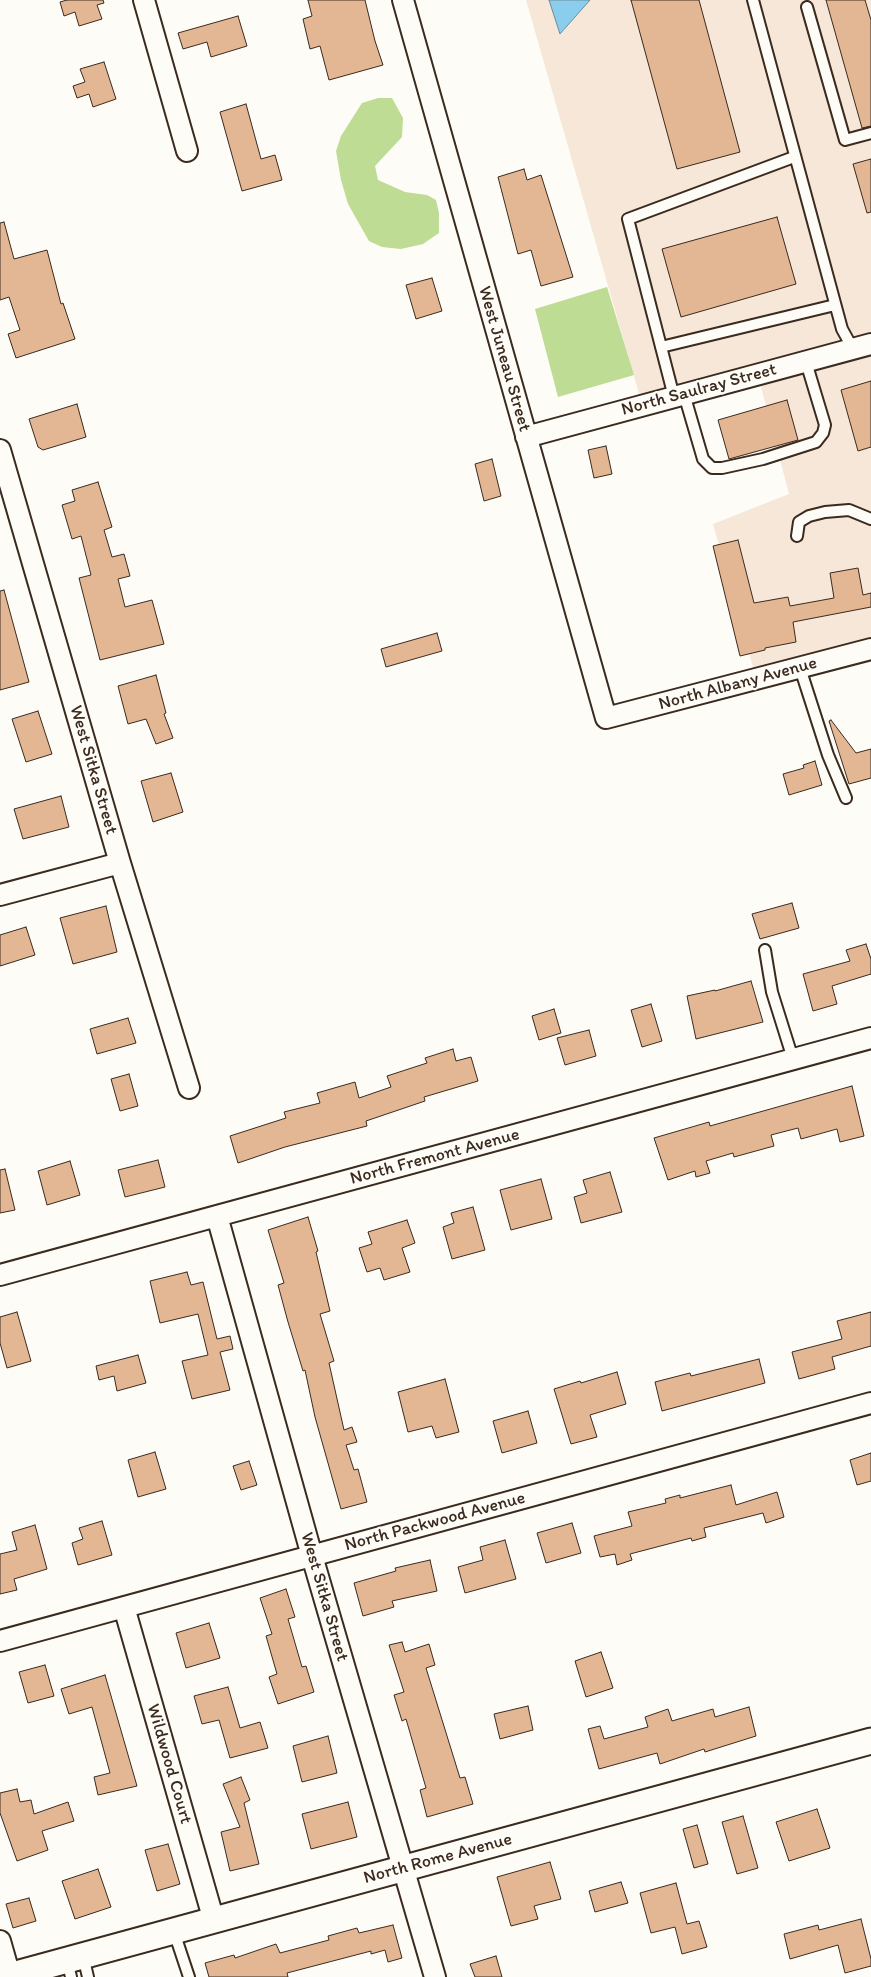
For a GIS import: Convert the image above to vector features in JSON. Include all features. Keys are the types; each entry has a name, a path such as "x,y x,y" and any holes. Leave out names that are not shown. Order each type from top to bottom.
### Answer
{"street":[{"path":"144,0 187,151"},
{"name":"West Juneau Street","path":"403,0 606,718"},
{"name":"North Saulray Street","path":"526,437 862,346"},
{"name":"West Sitka Street","path":"0,450 120,863 189,1088"},
{"name":"North Albany Avenue","path":"606,718 871,650"},
{"path":"0,895 120,863"},
{"name":"North Fremont Avenue","path":"0,1276 871,1038"},
{"name":"West Sitka Street","path":"218,1216 312,1556 435,1977"},
{"name":"North Packwood Avenue","path":"0,1641 871,1403"},
{"name":"Wildwood Court","path":"124,1607 214,1921"},
{"name":"North Rome Avenue","path":"8,1976 77,1968 174,1932 871,1740"},
{"path":"0,1941 8,1976"}],"lane":[{"path":"753,0 842,329 862,346"},
{"path":"807,7 845,140 871,133"},
{"path":"794,157 628,219 662,347 703,459 712,468 763,459 816,442 823,433 825,425 806,362"},
{"path":"662,347 835,305"},
{"path":"797,536 800,522 808,516 825,512 849,510 871,520"},
{"path":"800,668 828,755 846,798"},
{"path":"765,950 772,992 793,1059"},
{"path":"174,1932 189,1977"}],"shaded area":[{"path":"526,0 549,0 561,34 590,0 871,0 871,335 640,397"},
{"path":"871,353 871,640 754,671 713,524 789,494 760,383"}],"green space":[{"path":"378,98 392,98 403,118 402,137 375,166 378,180 405,192 427,195 436,200 439,213 439,233 423,244 401,249 382,247 369,241 348,204 341,180 336,151 341,136 362,103"},
{"path":"607,287 634,375 558,397 535,309"}],"water":[{"path":"549,0 590,0 560,34"}],"building":[{"path":"67,0 103,0 104,3 97,5 102,19 79,26 75,12 64,16 60,2"},
{"path":"308,0 365,0 383,65 329,80 320,46 310,49 303,19 312,16"},
{"path":"631,0 699,0 740,152 677,169"},
{"path":"826,0 865,0 871,20 871,126 862,128"},
{"path":"238,16 247,46 211,57 207,42 183,49 178,33"},
{"path":"104,62 116,99 93,107 89,94 77,98 73,86 85,82 80,69"},
{"path":"246,104 261,159 275,155 282,180 242,191 220,112"},
{"path":"871,159 871,212 867,213 853,164"},
{"path":"524,169 527,180 541,175 573,277 541,286 531,250 518,254 498,177"},
{"path":"777,217 796,284 681,317 662,249"},
{"path":"4,222 14,259 47,250 61,304 63,303 75,339 16,358 8,334 20,330 9,297 0,300 0,223"},
{"path":"432,278 442,311 416,319 406,285"},
{"path":"871,381 871,447 858,451 841,390"},
{"path":"787,400 798,440 729,459 718,420"},
{"path":"77,404 86,437 43,450 38,447 29,419"},
{"path":"606,446 612,474 594,478 588,450"},
{"path":"492,459 501,496 484,501 475,464"},
{"path":"98,482 112,527 104,530 112,557 124,554 130,576 118,579 125,607 152,600 164,644 100,660 79,578 91,575 81,536 72,539 62,505 75,501 72,490"},
{"path":"738,540 754,603 788,597 790,606 834,598 830,573 858,568 863,595 871,593 871,607 793,622 796,642 765,648 765,650 740,656 713,546"},
{"path":"4,590 29,682 0,690 0,591"},
{"path":"437,633 442,651 386,667 381,649"},
{"path":"156,675 166,713 164,714 173,738 156,744 146,719 128,724 118,686"},
{"path":"38,711 52,754 26,762 12,719"},
{"path":"831,720 856,753 871,749 871,778 849,784 829,721"},
{"path":"815,761 822,785 789,795 783,774 804,768 803,765"},
{"path":"171,773 183,812 153,822 141,781"},
{"path":"61,796 69,827 23,839 14,809"},
{"path":"792,903 799,928 760,939 752,914"},
{"path":"106,906 117,952 73,964 60,918"},
{"path":"26,927 35,955 0,966 0,935"},
{"path":"866,944 871,959 871,974 832,986 837,1004 813,1011 803,974 850,961 846,950"},
{"path":"751,981 763,1022 696,1039 687,996 715,991"},
{"path":"651,1004 662,1041 642,1047 631,1010"},
{"path":"554,1009 561,1033 539,1040 532,1016"},
{"path":"128,1018 136,1043 97,1054 90,1029"},
{"path":"589,1030 596,1056 565,1065 557,1038"},
{"path":"453,1049 456,1061 471,1057 478,1081 424,1097 425,1101 366,1121 367,1126 285,1147 238,1163 230,1136 286,1118 284,1112 320,1103 317,1093 355,1082 359,1098 391,1087 387,1076 427,1063 425,1058"},
{"path":"129,1074 138,1106 120,1111 111,1079"},
{"path":"852,1086 864,1136 840,1142 837,1129 801,1139 798,1128 771,1135 774,1146 734,1157 733,1153 706,1161 710,1173 696,1177 695,1171 668,1180 654,1138 709,1122 710,1126"},
{"path":"158,1160 165,1187 125,1197 118,1170"},
{"path":"70,1161 80,1195 47,1205 38,1171"},
{"path":"5,1169 15,1210 0,1213 0,1170"},
{"path":"610,1172 622,1212 581,1223 574,1197 587,1193 583,1180"},
{"path":"541,1179 552,1219 511,1230 500,1190"},
{"path":"473,1207 485,1250 452,1259 443,1227 454,1223 451,1213"},
{"path":"308,1217 318,1251 316,1252 330,1311 320,1314 334,1361 329,1363 344,1430 352,1427 357,1442 346,1445 354,1470 358,1469 367,1502 341,1509 315,1417 305,1370 303,1371 278,1285 284,1283 268,1230"},
{"path":"407,1220 415,1243 402,1248 410,1272 384,1280 380,1268 367,1272 359,1248 372,1244 368,1232"},
{"path":"187,1272 191,1285 203,1282 217,1339 230,1336 233,1349 220,1352 230,1390 192,1399 182,1361 208,1355 198,1314 160,1323 150,1281"},
{"path":"17,1312 31,1361 7,1368 0,1343 0,1317"},
{"path":"871,1312 871,1346 832,1357 835,1369 799,1379 792,1352 842,1339 837,1321"},
{"path":"138,1355 146,1383 117,1391 114,1376 99,1380 96,1366"},
{"path":"759,1359 765,1383 662,1411 655,1382 690,1373 691,1376"},
{"path":"617,1372 626,1404 590,1415 597,1437 571,1444 554,1389"},
{"path":"445,1379 459,1432 436,1438 432,1426 408,1432 398,1392"},
{"path":"528,1411 537,1443 502,1453 493,1421"},
{"path":"155,1452 166,1489 138,1497 128,1460"},
{"path":"871,1453 871,1481 857,1485 850,1460"},
{"path":"249,1461 257,1485 241,1490 233,1466"},
{"path":"731,1485 736,1505 777,1492 784,1517 766,1523 763,1513 704,1528 706,1537 692,1541 691,1538 630,1554 632,1560 617,1565 615,1554 600,1557 594,1536 632,1526 628,1512 666,1503 665,1499 680,1495 680,1498"},
{"path":"102,1521 112,1555 78,1565 72,1543 83,1539 79,1528"},
{"path":"572,1523 581,1553 546,1563 537,1533"},
{"path":"35,1525 47,1569 14,1579 17,1590 0,1594 0,1554 17,1550 12,1532"},
{"path":"505,1540 516,1579 465,1593 458,1567 483,1560 480,1547"},
{"path":"430,1560 437,1591 392,1601 394,1607 363,1616 354,1583 396,1571 395,1568"},
{"path":"286,1589 295,1617 288,1619 302,1667 306,1666 314,1692 278,1704 269,1677 277,1674 266,1636 272,1634 260,1598"},
{"path":"209,1623 220,1658 186,1668 176,1633"},
{"path":"402,1642 405,1652 429,1644 435,1665 426,1668 460,1778 465,1777 473,1804 427,1817 420,1790 426,1788 406,1719 402,1721 394,1695 404,1692 389,1645"},
{"path":"601,1652 613,1688 586,1697 575,1661"},
{"path":"45,1665 54,1696 28,1703 19,1672"},
{"path":"105,1675 137,1786 98,1795 94,1777 110,1773 92,1707 69,1714 61,1689"},
{"path":"228,1687 240,1728 260,1722 268,1748 230,1758 219,1720 202,1724 194,1696"},
{"path":"528,1706 533,1730 500,1739 494,1714"},
{"path":"749,1707 756,1736 705,1752 704,1749 660,1764 657,1753 599,1769 588,1729 600,1726 604,1739 648,1727 645,1717 668,1709 672,1721 713,1709 715,1717"},
{"path":"328,1736 337,1773 302,1782 293,1746"},
{"path":"241,1777 250,1800 244,1803 259,1864 230,1871 221,1832 240,1827 223,1784"},
{"path":"17,1789 20,1802 31,1800 34,1814 68,1802 74,1821 42,1831 48,1850 17,1861 0,1813 0,1793"},
{"path":"348,1802 357,1837 311,1849 302,1814"},
{"path":"817,1809 830,1848 789,1861 776,1822"},
{"path":"743,1816 758,1868 737,1874 722,1822"},
{"path":"697,1825 708,1864 694,1868 683,1829"},
{"path":"168,1844 180,1884 157,1891 145,1850"},
{"path":"550,1862 561,1899 534,1906 538,1919 511,1926 497,1877"},
{"path":"98,1869 111,1907 75,1919 62,1881"},
{"path":"621,1882 628,1903 595,1912 589,1891"},
{"path":"676,1883 687,1924 699,1921 707,1947 682,1954 675,1927 651,1933 640,1893"},
{"path":"29,1898 36,1921 13,1928 6,1904"},
{"path":"861,1919 871,1966 845,1973 838,1945 790,1959 784,1934 818,1925 819,1930"},
{"path":"393,1925 402,1958 388,1962 385,1950 371,1954 371,1951 287,1973 288,1977 209,1977 205,1963 234,1955 235,1958 276,1944 280,1953 329,1940 328,1936 357,1928 359,1933"},
{"path":"496,1956 502,1977 475,1977 470,1964"}]}
